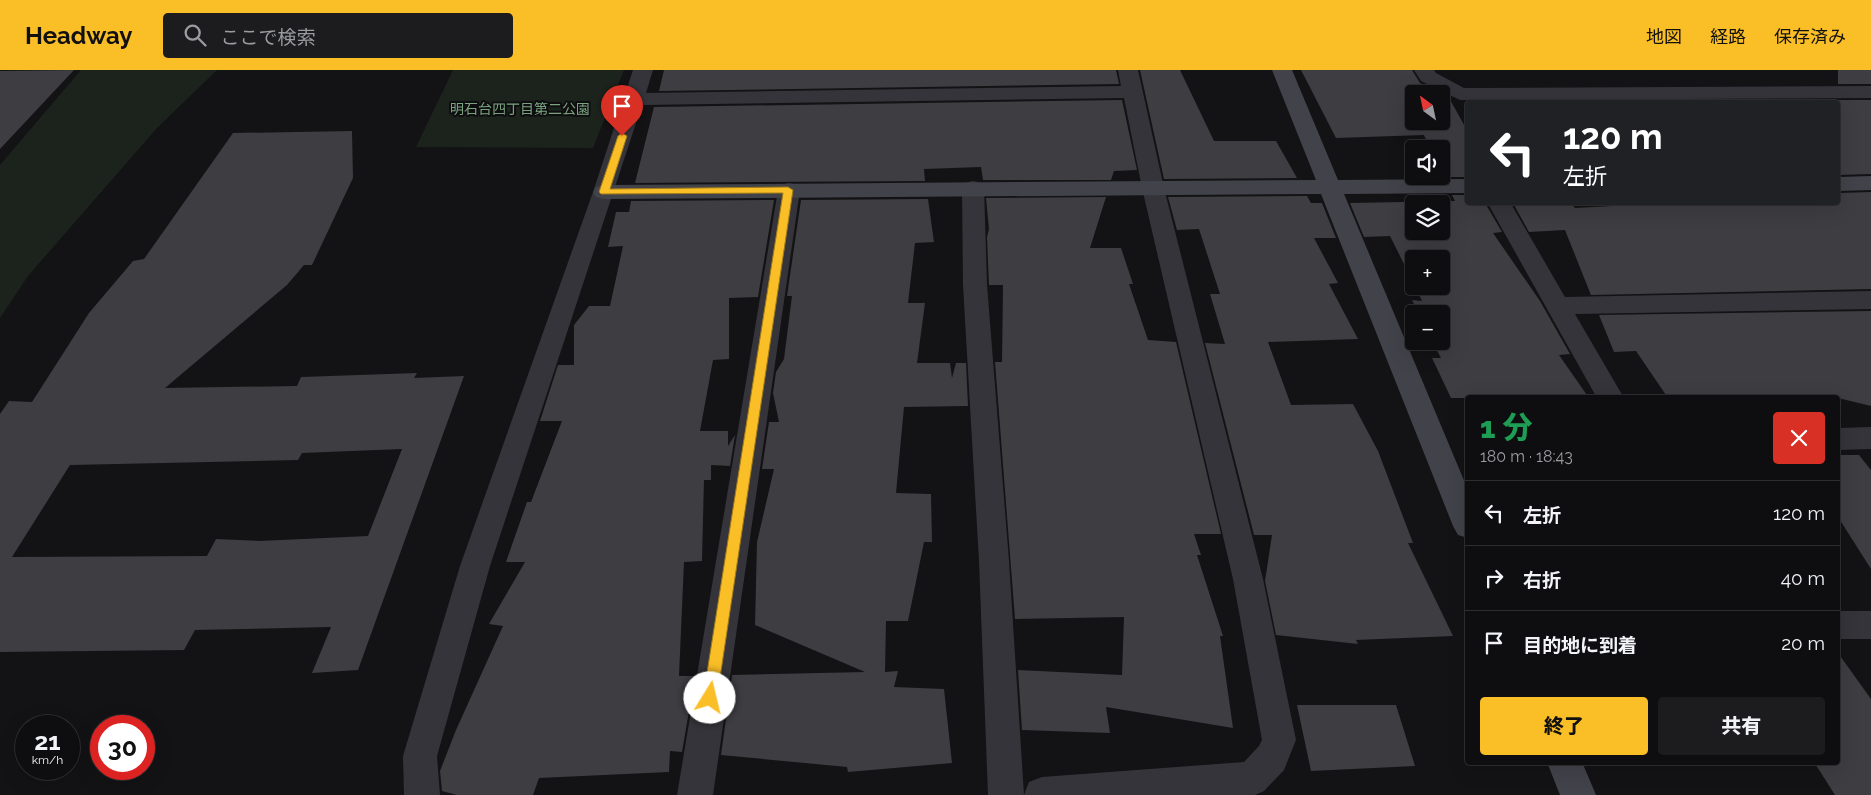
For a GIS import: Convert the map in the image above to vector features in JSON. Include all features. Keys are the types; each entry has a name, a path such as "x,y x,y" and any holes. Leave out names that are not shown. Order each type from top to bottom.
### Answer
{"street":[{"path":"422,795 420,756 475,566 604,192 643,70"},
{"path":"1042,795 1252,779 1272,758 1279,740 1248,579 1153,188 1128,70"},
{"path":"1282,70 1465,519"},
{"path":"1424,70 1428,78 1460,94 1643,98 1871,92"},
{"path":"634,99 1134,92"},
{"path":"1840,184 1871,183"},
{"path":"604,192 1465,186"},
{"path":"973,188 975,285 994,561 1006,795"},
{"path":"695,795 788,190"},
{"path":"1500,205 1610,395"},
{"path":"1559,306 1871,300"},
{"path":"1840,439 1871,438"},
{"path":"1840,625 1871,625"},
{"path":"1565,765 1578,795"}],"green space":[{"path":"81,70 217,70 157,128 28,276 0,318 0,165"},
{"name":"明石台四丁目第二公園","path":"453,70 624,70 593,148 416,147"}],"building":[{"path":"74,70 0,149 0,71"},
{"path":"664,70 1116,70 1119,84 659,91"},
{"path":"1140,70 1180,70 1214,141 1276,141 1297,178 1164,179"},
{"path":"1301,70 1412,70 1420,83 1424,85 1405,85 1405,130 1450,130 1450,100 1465,127 1465,177 1450,177 1450,140 1426,140 1424,135 1336,138"},
{"path":"1838,70 1871,70 1871,84 1838,84"},
{"path":"1122,100 1137,170 1114,171 1111,180 983,180 981,167 924,169 925,181 635,183 654,107"},
{"path":"1840,100 1871,100 1871,174 1840,175"},
{"path":"352,131 353,178 312,265 304,265 287,285 165,388 297,386 301,377 417,373 414,378 464,376 358,670 312,673 331,627 195,630 184,650 0,652 0,414 9,401 32,402 89,313 133,261 144,259 233,133","holes":["402,449 368,536 259,541 216,539 207,556 12,557 70,465 298,460 302,453"]},
{"path":"1871,192 1871,289 1591,295 1565,230 1529,232 1514,205 1573,205 1575,208 1630,205 1840,205 1840,193"},
{"path":"1452,195 1465,195 1465,205 1486,205 1502,232 1493,233 1540,301 1570,354 1559,355 1587,395 1465,395 1465,398 1451,398 1432,358 1441,358 1437,350 1450,350 1450,305 1414,305 1412,300 1422,301 1419,295 1450,295 1450,250 1405,250 1405,266 1390,236 1364,237 1350,203 1405,202 1405,240 1450,240 1450,201 1455,201"},
{"path":"1307,196 1311,203 1322,203 1336,238 1314,238 1338,283 1329,284 1358,339 1268,342 1291,405 1353,404 1378,451 1413,543 1408,543 1453,636 1356,640 1358,644 1276,635 1265,581 1272,535 1254,535 1205,343 1225,344 1210,294 1220,294 1199,229 1177,230 1168,197"},
{"path":"1106,197 1090,248 1121,248 1133,284 1129,284 1148,340 1176,342 1221,534 1194,534 1201,555 1197,555 1223,636 1220,636 1233,728 1106,707 1110,733 1022,730 1018,670 1122,675 1124,617 1015,619 995,362 1002,362 1003,285 989,285 987,237 989,229 986,198"},
{"path":"928,199 934,242 915,243 908,303 925,303 917,363 950,363 952,378 956,363 966,363 968,406 904,407 896,493 931,494 932,542 924,542 908,621 886,621 885,672 898,671 894,687 944,689 952,763 848,772 847,767 721,755 732,675 865,672 755,625 757,542 774,469 762,469 769,422 779,422 773,393 776,372 784,359 792,296 787,296 801,200"},
{"path":"774,200 758,297 729,298 729,359 713,360 700,431 728,431 728,446 735,435 730,466 711,465 711,480 704,480 702,561 684,562 679,676 695,676 682,752 670,751 669,772 539,778 533,795 457,795 442,791 440,771 456,730 503,626 489,624 525,562 506,562 527,502 531,502 562,421 540,421 558,365 574,365 574,325 589,306 610,306 623,246 608,247 616,212 629,212 631,201"},
{"path":"1871,311 1871,406 1840,398 1840,395 1666,395 1636,351 1614,352 1599,315"},
{"path":"1840,455 1859,455 1871,470 1871,569 1840,520"},
{"path":"1840,656 1871,699 1871,795 1835,795 1816,765 1840,765"},
{"path":"1297,705 1396,705 1415,766 1311,771"}],"route":[{"path":"622,136 604,192 788,190 710,698"}]}
